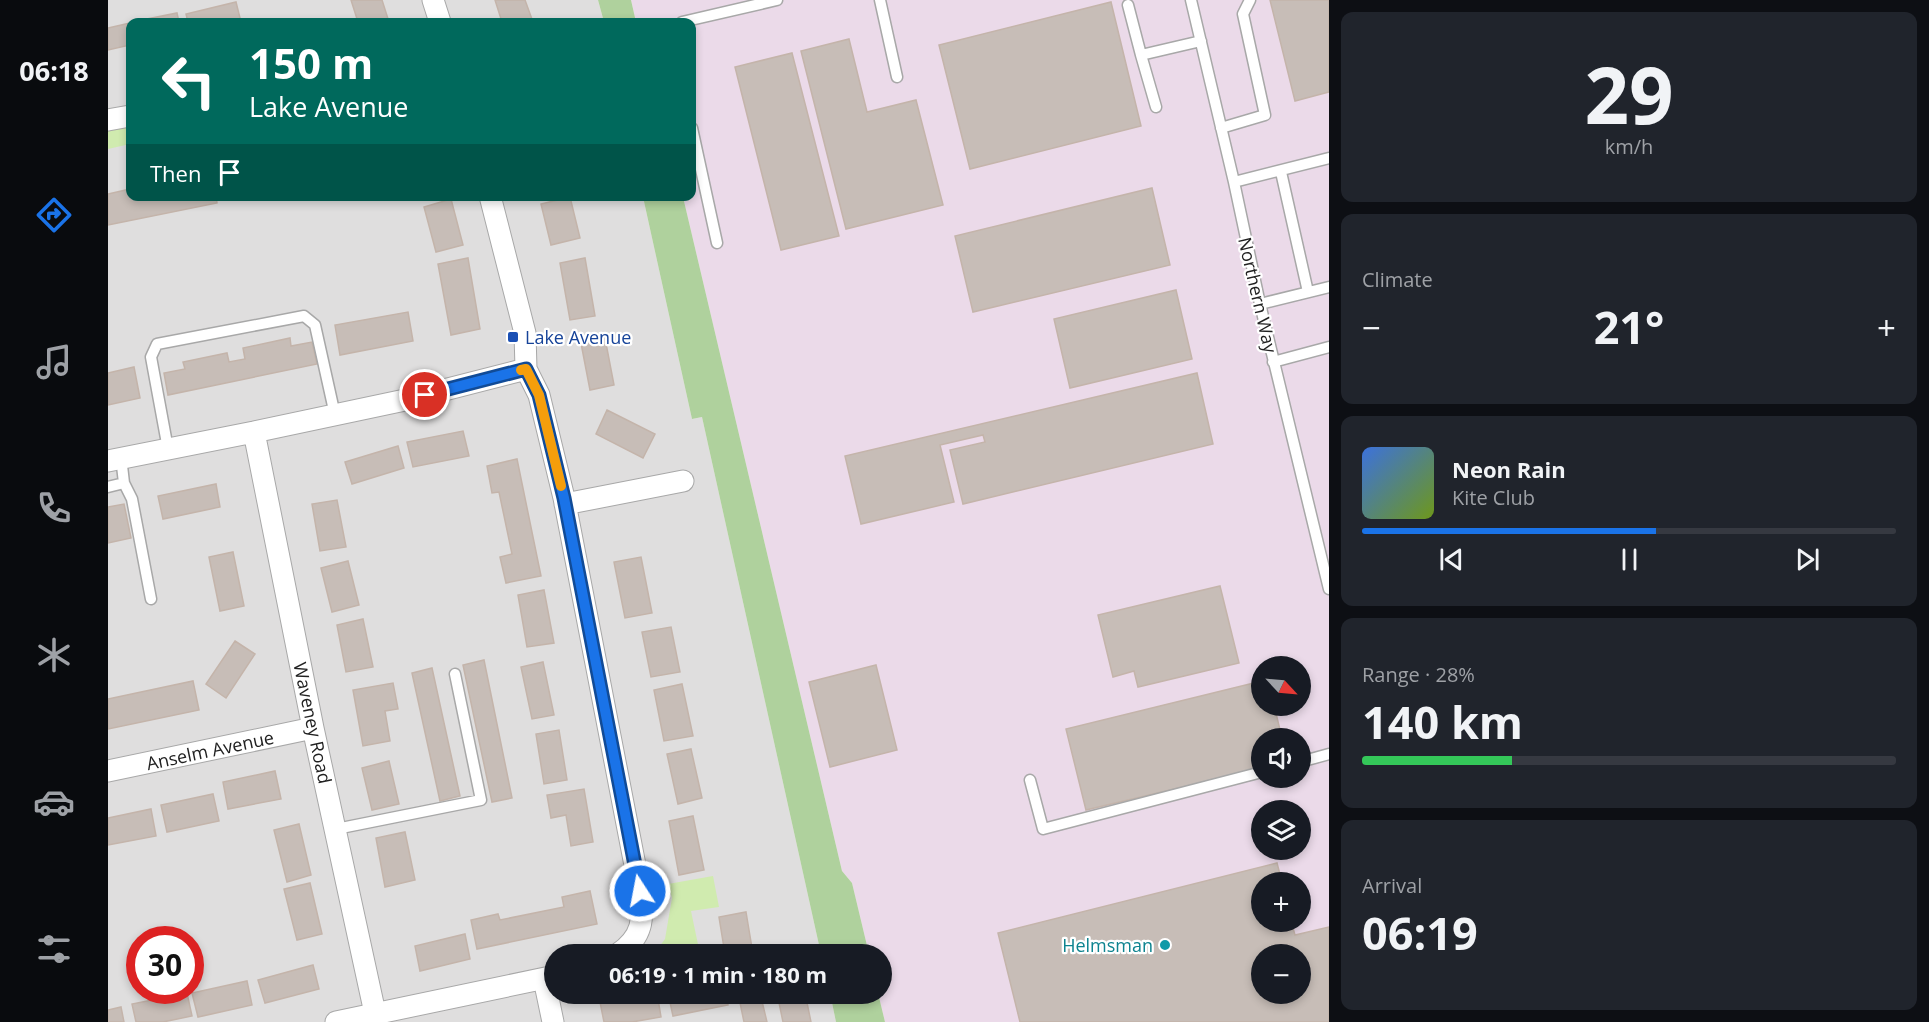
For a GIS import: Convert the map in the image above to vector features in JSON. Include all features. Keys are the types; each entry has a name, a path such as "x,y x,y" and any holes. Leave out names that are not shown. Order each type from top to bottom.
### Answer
{"street":[{"path":"433,0 439,18"},
{"path":"108,120 126,117"},
{"path":"491,201 525,333 526,369 539,395 566,504 640,891 643,915 638,936 629,944"},
{"path":"115,459 405,400 526,369"},
{"name":"Waveney Road","path":"254,432 313,728 375,1013"},
{"path":"566,504 683,481"},
{"name":"Anselm Avenue","path":"108,771 313,728"},
{"path":"336,1022 544,979"},
{"path":"551,1004 553,1022"}],"lane":[{"path":"696,19 777,0"},
{"path":"880,0 897,77"},
{"name":"Northern Way","path":"1191,0 1273,362 1329,589"},
{"path":"1221,128 1265,115 1243,14 1250,0"},
{"path":"1128,5 1156,107"},
{"path":"1141,56 1201,41"},
{"path":"696,146 717,243"},
{"path":"1234,182 1281,172 1329,158"},
{"path":"1281,172 1308,292"},
{"path":"1260,304 1329,287"},
{"path":"168,449 151,357 157,344 304,316 315,325 335,415"},
{"path":"1273,362 1329,347"},
{"path":"115,459 132,499 151,599"},
{"path":"108,487 124,483"},
{"path":"336,829 481,800 455,674"},
{"path":"1311,759 1329,754"},
{"path":"1030,780 1043,829 1251,775"}],"shaded area":[{"path":"108,0 598,0 603,18 126,18 126,201 644,201 692,419 702,417 819,944 544,944 544,1004 832,1004 836,1022 108,1022"},
{"path":"631,0 1329,0 1329,1022 885,1022 881,1004 892,1004 892,944 867,944 852,883 842,871 684,201 696,201 696,18 635,18"}],"green space":[{"path":"598,0 631,0 635,18 603,18"},
{"path":"126,125 126,145 108,149 108,129"},
{"path":"644,201 684,201 842,871 852,883 867,944 819,944 702,417 692,419"},
{"path":"713,876 719,907 691,911 698,944 661,944 665,939 672,898 668,884"},
{"path":"832,1004 881,1004 885,1022 836,1022"}],"building":[{"path":"351,0 382,0 388,18 357,18"},
{"path":"495,0 525,0 532,18 501,18"},
{"path":"1270,0 1329,0 1329,92 1295,101"},
{"path":"236,2 240,18 187,18 186,14"},
{"path":"1111,2 1141,126 970,169 939,45"},
{"path":"177,13 178,18 152,18"},
{"path":"126,24 126,46 108,50 108,28"},
{"path":"849,39 867,112 916,100 943,205 846,229 801,51"},
{"path":"792,53 839,236 781,250 735,67"},
{"path":"1152,188 1170,265 973,312 955,236"},
{"path":"126,190 126,201 217,201 217,203 108,225 108,194"},
{"path":"452,201 463,245 436,252 424,207"},
{"path":"571,201 580,238 551,245 541,204"},
{"path":"468,258 480,329 451,335 438,264"},
{"path":"585,258 595,316 570,320 560,263"},
{"path":"1176,290 1192,359 1070,388 1054,319"},
{"path":"408,312 413,341 340,355 335,325"},
{"path":"604,333 614,385 590,390 580,338"},
{"path":"290,338 291,346 312,342 317,364 168,395 164,373 185,369 183,362 227,353 229,362 245,359 243,348"},
{"path":"134,367 140,398 108,405 108,373"},
{"path":"1197,373 1213,444 963,504 950,450 985,442 983,435 940,445 954,502 861,524 845,456"},
{"path":"607,410 655,434 643,458 596,434"},
{"path":"463,431 469,456 413,467 407,442"},
{"path":"398,446 404,468 352,484 345,462"},
{"path":"517,459 541,576 506,583 500,557 512,554 499,492 492,493 487,466"},
{"path":"216,484 220,507 163,519 158,496"},
{"path":"337,500 346,547 320,551 312,504"},
{"path":"124,504 131,538 108,543 108,507"},
{"path":"233,552 244,606 220,611 209,557"},
{"path":"641,557 652,613 625,618 614,562"},
{"path":"348,561 359,605 332,612 321,568"},
{"path":"1220,586 1239,663 1138,687 1134,671 1113,677 1098,615"},
{"path":"544,590 554,643 527,647 518,595"},
{"path":"363,619 373,667 346,672 337,625"},
{"path":"671,627 680,672 651,677 642,632"},
{"path":"235,641 255,654 226,698 206,684"},
{"path":"484,660 512,798 492,802 463,665"},
{"path":"543,662 554,715 532,719 521,667"},
{"path":"876,665 897,750 830,767 809,682"},
{"path":"432,668 460,796 440,801 412,673"},
{"path":"193,681 199,710 108,729 108,699"},
{"path":"393,683 398,709 385,711 390,741 363,746 353,690"},
{"path":"682,684 693,736 664,741 654,690"},
{"path":"1251,684 1251,716 1277,716 1280,728 1251,728 1251,771 1086,810 1066,729"},
{"path":"559,730 567,780 544,784 536,734"},
{"path":"691,749 702,798 678,804 667,754"},
{"path":"389,761 399,804 372,810 362,768"},
{"path":"275,771 281,799 228,809 223,782"},
{"path":"584,789 593,842 571,846 566,815 551,818 547,795"},
{"path":"213,794 219,821 167,832 161,805"},
{"path":"151,809 156,836 108,845 108,818"},
{"path":"693,816 704,870 679,875 669,821"},
{"path":"299,824 311,875 287,882 274,830"},
{"path":"405,832 415,880 385,887 376,838"},
{"name":"Helmsman","path":"1277,863 1279,872 1251,872 1251,932 1294,932 1295,935 1329,927 1329,1022 1020,1022 998,933"},
{"path":"310,883 322,934 297,940 284,889"},
{"path":"590,891 597,924 477,949 471,920 498,914 500,920 564,907 562,897"},
{"path":"746,912 751,944 723,944 719,917"},
{"path":"465,934 470,959 420,971 415,946"},
{"path":"313,965 319,989 265,1003 258,980"},
{"path":"247,981 252,1005 198,1017 195,1004 204,1004 204,990"},
{"path":"132,1004 189,1004 192,1016 163,1022 136,1022"},
{"path":"600,1004 659,1004 661,1017 632,1022 604,1022"},
{"path":"670,1004 728,1004 728,1005 673,1016"},
{"path":"740,1004 763,1004 767,1022 744,1022"},
{"path":"779,1004 807,1004 811,1022 783,1022"},
{"path":"121,1007 124,1022 108,1022 108,1010"}],"slow traffic":[{"path":"521,370 526,369 539,395 561,486"}],"place":[{"name":"Lake Avenue","path":"513,337"},
{"name":"Helmsman","path":"1165,945"}],"route":[{"path":"425,395 526,369 539,395 564,498 640,891"}]}
